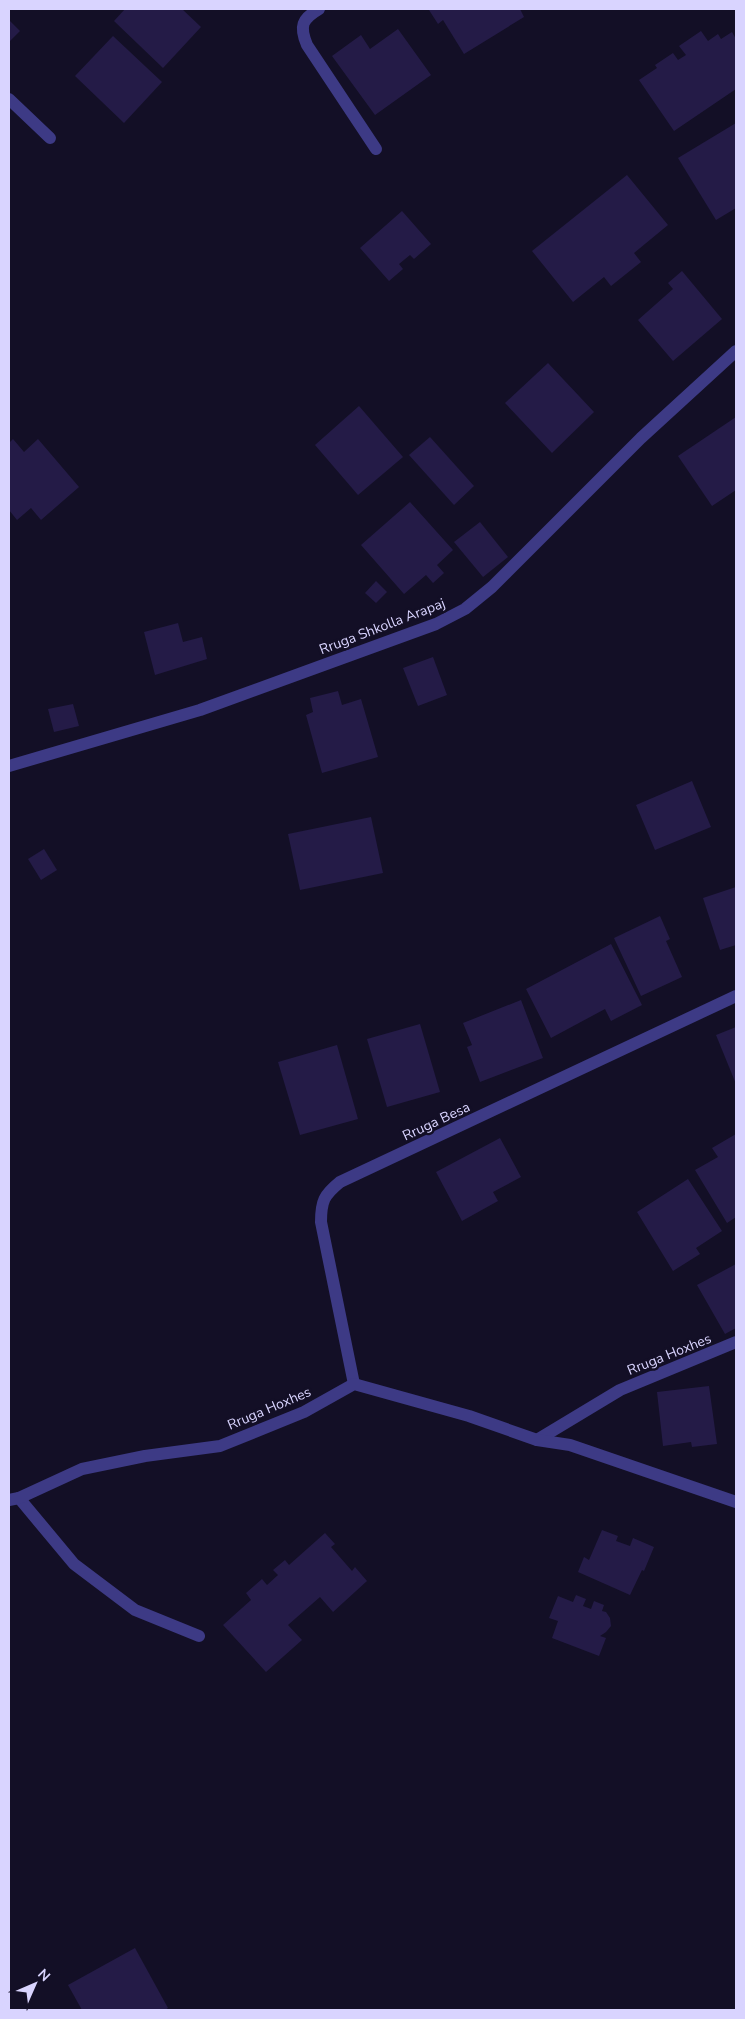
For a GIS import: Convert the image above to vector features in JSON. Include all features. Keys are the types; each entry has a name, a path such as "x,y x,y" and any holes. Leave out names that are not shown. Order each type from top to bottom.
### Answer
{"street":[{"path":"320,9 307,16 302,27 303,36 307,45 376,149"},
{"path":"9,99 50,138"},
{"name":"Rruga Shkolla Arapaj","path":"9,766 200,710 436,624 465,609 492,587 641,438 736,351"},
{"name":"Rruga Besa","path":"354,1384 321,1222 321,1206 328,1192 340,1182 736,996"},
{"name":"Rruga Hoxhes","path":"537,1440 620,1390 736,1342"},
{"path":"354,1384 469,1416 537,1440 570,1445 736,1502"},
{"name":"Rruga Hoxhes","path":"14,1499 82,1469 144,1456 220,1446 304,1412 354,1384"},
{"path":"14,1499 74,1564 135,1610 199,1636"}],"building":[{"path":"125,9 182,9 201,27 163,68 114,21"},
{"path":"430,9 520,9 524,17 464,54 443,20 438,24"},
{"path":"9,20 20,31 9,42"},
{"path":"398,29 431,75 375,115 332,56 361,35 370,49"},
{"path":"701,31 708,41 718,34 721,39 732,32 736,39 736,89 674,131 639,80 657,68 655,65 673,53 678,60 686,55 679,46"},
{"path":"113,36 162,82 124,123 75,76"},
{"path":"736,123 736,208 716,220 678,158"},
{"path":"627,175 668,225 634,253 641,262 611,286 604,277 573,302 532,251"},
{"path":"402,211 431,244 414,259 410,255 399,264 403,269 389,281 360,248"},
{"path":"682,271 722,319 673,361 638,320 673,289 668,283"},
{"path":"548,363 594,412 552,453 505,403"},
{"path":"359,406 403,457 358,495 315,445"},
{"path":"736,417 736,490 712,506 678,456"},
{"path":"430,437 474,486 454,505 409,455"},
{"path":"13,439 24,452 38,439 79,487 41,520 31,508 17,520 9,510 9,443"},
{"path":"410,502 453,550 437,565 444,573 433,583 426,575 404,594 361,545"},
{"path":"480,522 508,557 483,577 454,542"},
{"path":"376,581 387,592 376,603 365,593"},
{"path":"178,623 183,642 202,637 207,659 155,675 144,632"},
{"path":"433,657 447,695 418,706 403,668"},
{"path":"338,691 342,705 361,699 378,757 322,773 306,715 313,712 310,698"},
{"path":"73,704 79,726 54,732 48,709"},
{"path":"692,781 711,827 655,850 636,805"},
{"path":"371,817 383,873 300,890 288,834"},
{"path":"44,849 57,870 41,880 28,859"},
{"path":"736,887 736,945 720,950 703,898"},
{"path":"660,916 670,939 666,941 682,977 641,996 614,938"},
{"path":"611,944 642,1005 611,1021 605,1009 551,1038 526,989"},
{"path":"521,1000 543,1058 480,1082 467,1047 472,1045 463,1023"},
{"path":"420,1024 440,1092 387,1107 367,1039"},
{"path":"736,1027 736,1084 716,1035"},
{"path":"337,1045 358,1119 300,1135 278,1062"},
{"path":"736,1134 736,1217 727,1223 695,1170 718,1157 712,1148"},
{"path":"500,1138 521,1177 493,1192 498,1201 462,1221 436,1172"},
{"path":"688,1179 722,1231 696,1248 700,1254 673,1271 637,1212"},
{"path":"736,1264 736,1328 725,1334 697,1285"},
{"path":"709,1386 717,1444 692,1447 691,1442 663,1446 657,1392"},
{"path":"602,1530 618,1536 616,1541 630,1546 633,1538 654,1547 644,1571 642,1570 630,1595 578,1572 584,1557 589,1560"},
{"path":"325,1533 335,1544 331,1547 352,1571 355,1567 367,1581 333,1612 320,1597 288,1625 302,1640 266,1672 223,1625 251,1600 246,1593 262,1579 267,1585 278,1575 273,1570 285,1560 289,1565"},
{"path":"576,1595 586,1599 583,1606 591,1609 594,1601 604,1605 602,1611 606,1612 610,1618 611,1626 600,1636 606,1638 599,1656 552,1638 558,1621 549,1618 558,1596 573,1602"},
{"path":"135,1948 168,2008 165,2010 82,2010 68,1985"}]}
